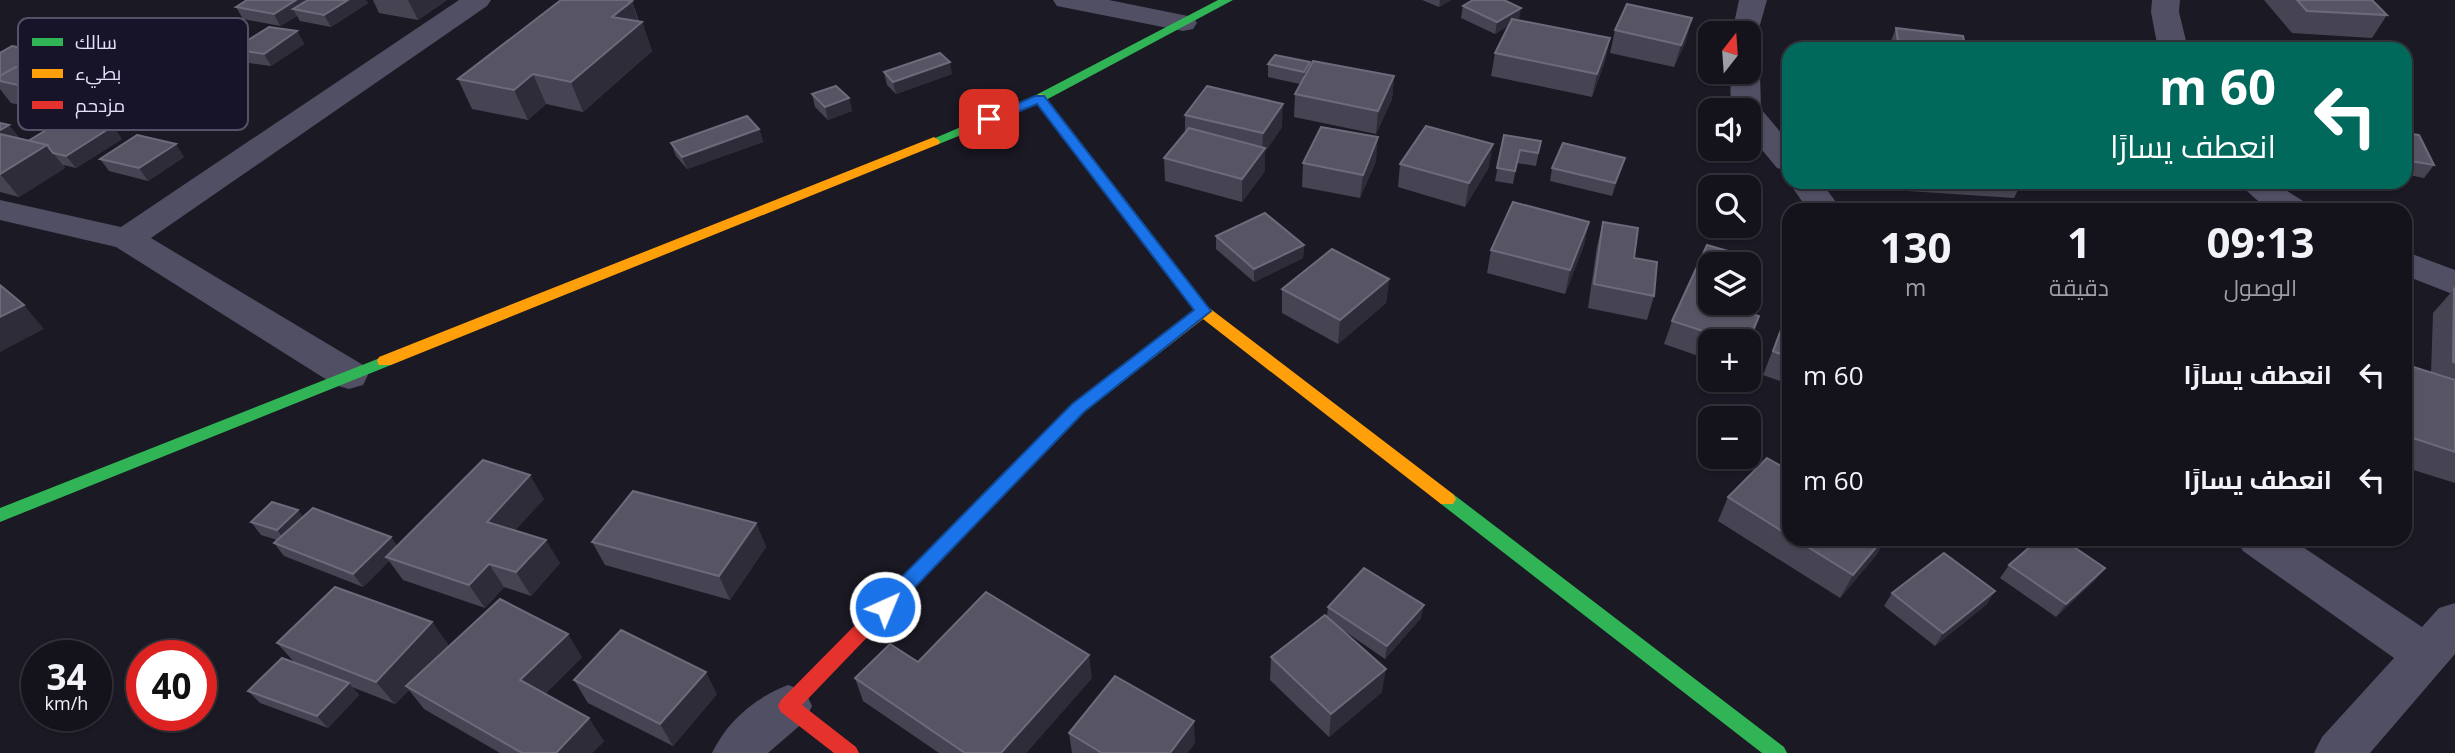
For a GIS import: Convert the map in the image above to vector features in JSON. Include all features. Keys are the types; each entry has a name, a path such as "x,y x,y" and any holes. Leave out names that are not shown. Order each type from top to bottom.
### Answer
{"street":[{"path":"127,239 477,0"},
{"path":"1067,0 1183,23"},
{"path":"0,515 1040,98 1227,0"},
{"path":"1747,21 1754,0"},
{"path":"2166,0 2165,12 2171,42"},
{"path":"1040,98 1203,311 1777,753"},
{"path":"1761,129 1782,154"},
{"path":"2261,189 2279,203"},
{"path":"0,210 127,239 349,375"},
{"path":"2412,265 2455,283"},
{"path":"737,753 760,727 788,706 1078,408 1203,311"},
{"path":"2271,546 2440,638 2339,753"},
{"path":"788,706 849,753"}],"building":[{"path":"247,0 296,0 274,14 236,7"},
{"path":"308,0 348,0 324,15 293,9"},
{"path":"561,0 632,1 612,17 642,22 571,82 533,74 514,90 458,79"},
{"path":"1473,0 1504,0 1521,8 1497,22 1463,6"},
{"path":"2297,0 2372,0 2387,15 2307,11"},
{"path":"1627,4 1692,18 1681,45 1615,30"},
{"path":"1512,19 1610,38 1597,74 1495,53"},
{"path":"269,27 297,31 264,54 248,51 248,40"},
{"path":"1896,28 1963,36 1964,42 1898,42"},
{"path":"12,46 18,47 18,67 0,76 0,53"},
{"path":"940,53 950,62 893,82 884,72"},
{"path":"1275,55 1310,62 1304,72 1268,64"},
{"path":"1313,61 1394,76 1378,111 1295,94"},
{"path":"16,67 18,85 0,81 0,76"},
{"path":"836,86 849,98 825,107 812,94"},
{"path":"1207,86 1283,104 1263,133 1185,115"},
{"path":"747,116 759,129 682,157 671,143"},
{"path":"0,123 9,125 0,130"},
{"path":"1426,126 1493,144 1469,183 1400,164"},
{"path":"1321,127 1378,137 1363,175 1303,163"},
{"path":"1189,128 1265,148 1242,179 1164,158"},
{"path":"46,130 107,130 66,156 53,153 47,145 28,141"},
{"path":"0,134 47,145 0,174"},
{"path":"2412,134 2419,135 2434,165 2412,161"},
{"path":"137,135 176,144 139,168 100,159"},
{"path":"1504,135 1541,141 1538,153 1520,150 1515,171 1497,168"},
{"path":"1563,143 1625,158 1615,183 1552,168"},
{"path":"1513,202 1589,222 1570,270 1491,250"},
{"path":"1265,213 1304,245 1254,269 1216,236"},
{"path":"1603,222 1638,228 1634,258 1657,262 1654,296 1594,284"},
{"path":"1707,245 1731,252 1704,252"},
{"path":"1332,249 1389,279 1340,320 1282,289"},
{"path":"1698,265 1698,315 1759,316 1754,329 1698,329 1672,321"},
{"path":"0,285 24,305 0,317"},
{"path":"2455,290 2455,363 2453,362"},
{"path":"1782,327 1782,355 1773,351"},
{"path":"2412,367 2455,380 2455,452 2412,438"},
{"path":"1767,458 1782,467 1782,531 1728,497 1756,469 1761,469 1761,464"},
{"path":"483,460 530,475 487,522 546,540 516,572 489,564 469,585 386,557"},
{"path":"633,491 756,523 719,576 592,542"},
{"path":"272,502 298,510 277,530 251,522"},
{"path":"313,508 391,537 353,574 274,543"},
{"path":"1806,546 1877,546 1853,575"},
{"path":"2031,546 2072,546 2105,568 2066,604 2009,565"},
{"path":"1944,553 1995,591 1943,633 1892,593"},
{"path":"1364,568 1424,605 1387,646 1328,607"},
{"path":"335,587 432,622 376,682 277,643"},
{"path":"986,592 1089,655 1001,753 965,753 855,678 890,644 918,662"},
{"path":"500,599 568,634 520,680 589,718 556,753 522,753 406,686"},
{"path":"1325,615 1386,669 1331,714 1271,657"},
{"path":"621,630 706,672 660,724 574,680"},
{"path":"282,658 349,683 317,716 248,691"},
{"path":"1115,676 1194,721 1170,753 1102,753 1069,733"}],"traffic: fast":[{"path":"934,141 1040,98 1227,0"},
{"path":"0,515 385,361"},
{"path":"1447,499 1777,753"}],"traffic: slow":[{"path":"1040,98 1203,311 1447,499"},
{"path":"385,361 934,141"},
{"path":"951,539 1078,408 1203,311"}],"traffic: jam":[{"path":"849,753 788,706 951,539"}],"route":[{"path":"885,607 1078,408 1203,311 1040,98 989,119"}]}
